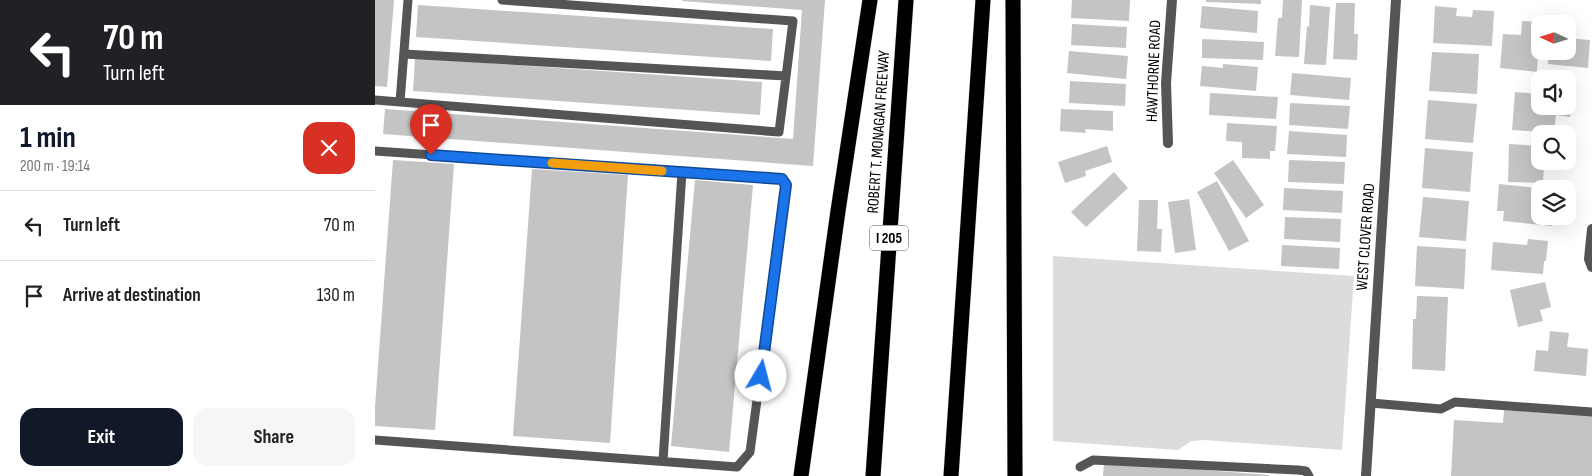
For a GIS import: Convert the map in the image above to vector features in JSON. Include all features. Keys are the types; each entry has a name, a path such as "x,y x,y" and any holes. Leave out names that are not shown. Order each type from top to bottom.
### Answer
{"highway":[{"path":"801,476 870,0"},
{"name":"ROBERT T. MONAGAN FREEWAY","path":"873,476 906,0"},
{"path":"951,476 983,0"},
{"path":"1013,0 1015,476"}],"street":[{"name":"HAWTHORNE ROAD","path":"1168,143 1165,83 1172,0"},
{"name":"WEST CLOVER ROAD","path":"1366,476 1396,0"},
{"path":"1592,229 1589,259 1592,267"}],"lane":[{"path":"400,102 408,0"},
{"path":"375,100 779,132 793,21 502,0"},
{"path":"404,54 786,76"},
{"path":"375,151 782,179 786,185 751,452 737,467 375,440"},
{"path":"663,461 682,172"},
{"path":"1371,403 1441,409 1455,402 1592,412"},
{"path":"1080,467 1093,460 1298,470 1306,471 1309,476"}],"shaded area":[{"path":"1053,256 1354,276 1342,450 1204,440 1191,441 1178,450 1053,441"}],"building":[{"path":"375,0 394,0 387,87 375,86"},
{"path":"682,0 825,0 813,166 383,134 385,109 793,139 802,10"},
{"path":"1072,0 1130,0 1129,21 1071,18"},
{"path":"1206,0 1261,0 1261,4 1206,2"},
{"path":"1283,0 1302,0 1299,57 1275,56 1278,18 1282,18"},
{"path":"1336,3 1355,3 1354,34 1358,34 1357,60 1333,59"},
{"path":"418,5 773,29 771,61 416,37"},
{"path":"1310,5 1330,7 1326,65 1304,64"},
{"path":"1202,6 1258,11 1257,33 1200,28"},
{"path":"1435,6 1457,8 1456,16 1472,17 1473,10 1494,11 1492,46 1433,43"},
{"path":"1522,21 1531,22 1531,60 1538,60 1537,70 1531,71 1500,68 1503,34 1521,35"},
{"path":"1072,24 1127,27 1126,48 1071,45"},
{"path":"1202,39 1264,42 1263,60 1202,58"},
{"path":"1576,39 1590,40 1588,68 1548,64 1548,60 1576,60"},
{"path":"1069,51 1128,56 1126,79 1067,73"},
{"path":"1432,52 1479,54 1477,94 1429,91"},
{"path":"415,58 762,82 760,115 413,91"},
{"path":"1223,64 1258,67 1256,91 1200,86 1202,66 1223,68"},
{"path":"1292,73 1351,78 1349,100 1290,95"},
{"path":"1070,81 1126,84 1125,106 1069,103"},
{"path":"1515,92 1531,93 1531,115 1556,115 1555,125 1531,125 1531,131 1512,130"},
{"path":"1210,93 1278,97 1276,119 1209,115"},
{"path":"1428,100 1477,104 1473,143 1425,139"},
{"path":"1290,103 1350,106 1348,129 1289,125"},
{"path":"1061,109 1113,111 1113,131 1085,129 1086,133 1060,131"},
{"path":"1227,123 1277,126 1275,151 1270,151 1270,159 1242,158 1242,142 1226,141"},
{"path":"1289,131 1347,135 1346,157 1287,154"},
{"path":"1509,144 1531,145 1531,170 1544,170 1543,180 1531,180 1531,183 1508,182"},
{"path":"1107,146 1112,162 1085,171 1086,176 1065,183 1058,162"},
{"path":"1425,148 1473,152 1470,192 1422,188"},
{"path":"393,160 454,164 435,430 375,426"},
{"path":"1233,160 1264,205 1246,218 1214,173"},
{"path":"1289,160 1345,162 1344,184 1288,182"},
{"path":"532,169 628,175 610,443 513,436"},
{"path":"1114,172 1128,188 1086,227 1071,212"},
{"path":"695,180 753,185 729,452 671,446"},
{"path":"1217,181 1249,241 1229,251 1197,192"},
{"path":"1499,184 1531,187 1531,224 1503,221 1504,211 1497,211"},
{"path":"1284,188 1343,191 1342,213 1283,210"},
{"path":"1423,197 1469,201 1466,241 1419,237"},
{"path":"1189,199 1196,250 1175,253 1168,202"},
{"path":"1139,200 1158,200 1157,229 1162,229 1161,252 1137,251"},
{"path":"1285,217 1341,219 1340,242 1284,239"},
{"path":"1528,239 1548,241 1543,274 1491,270 1493,242 1527,245"},
{"path":"1282,245 1340,248 1339,269 1281,266"},
{"path":"1417,246 1466,249 1464,289 1415,286"},
{"path":"1545,282 1551,307 1540,310 1543,321 1518,327 1510,290"},
{"path":"1417,296 1448,297 1445,371 1412,369 1413,319 1416,319"},
{"path":"1550,331 1569,333 1567,347 1588,349 1586,376 1534,371 1536,350 1548,351"},
{"path":"1504,410 1592,416 1592,476 1451,476 1454,420 1503,423"},
{"path":"1104,462 1269,475 1269,476 1103,476"}],"slow traffic":[{"path":"552,163 662,171"}],"route":[{"path":"431,155 782,179 786,185 761,376"}]}
